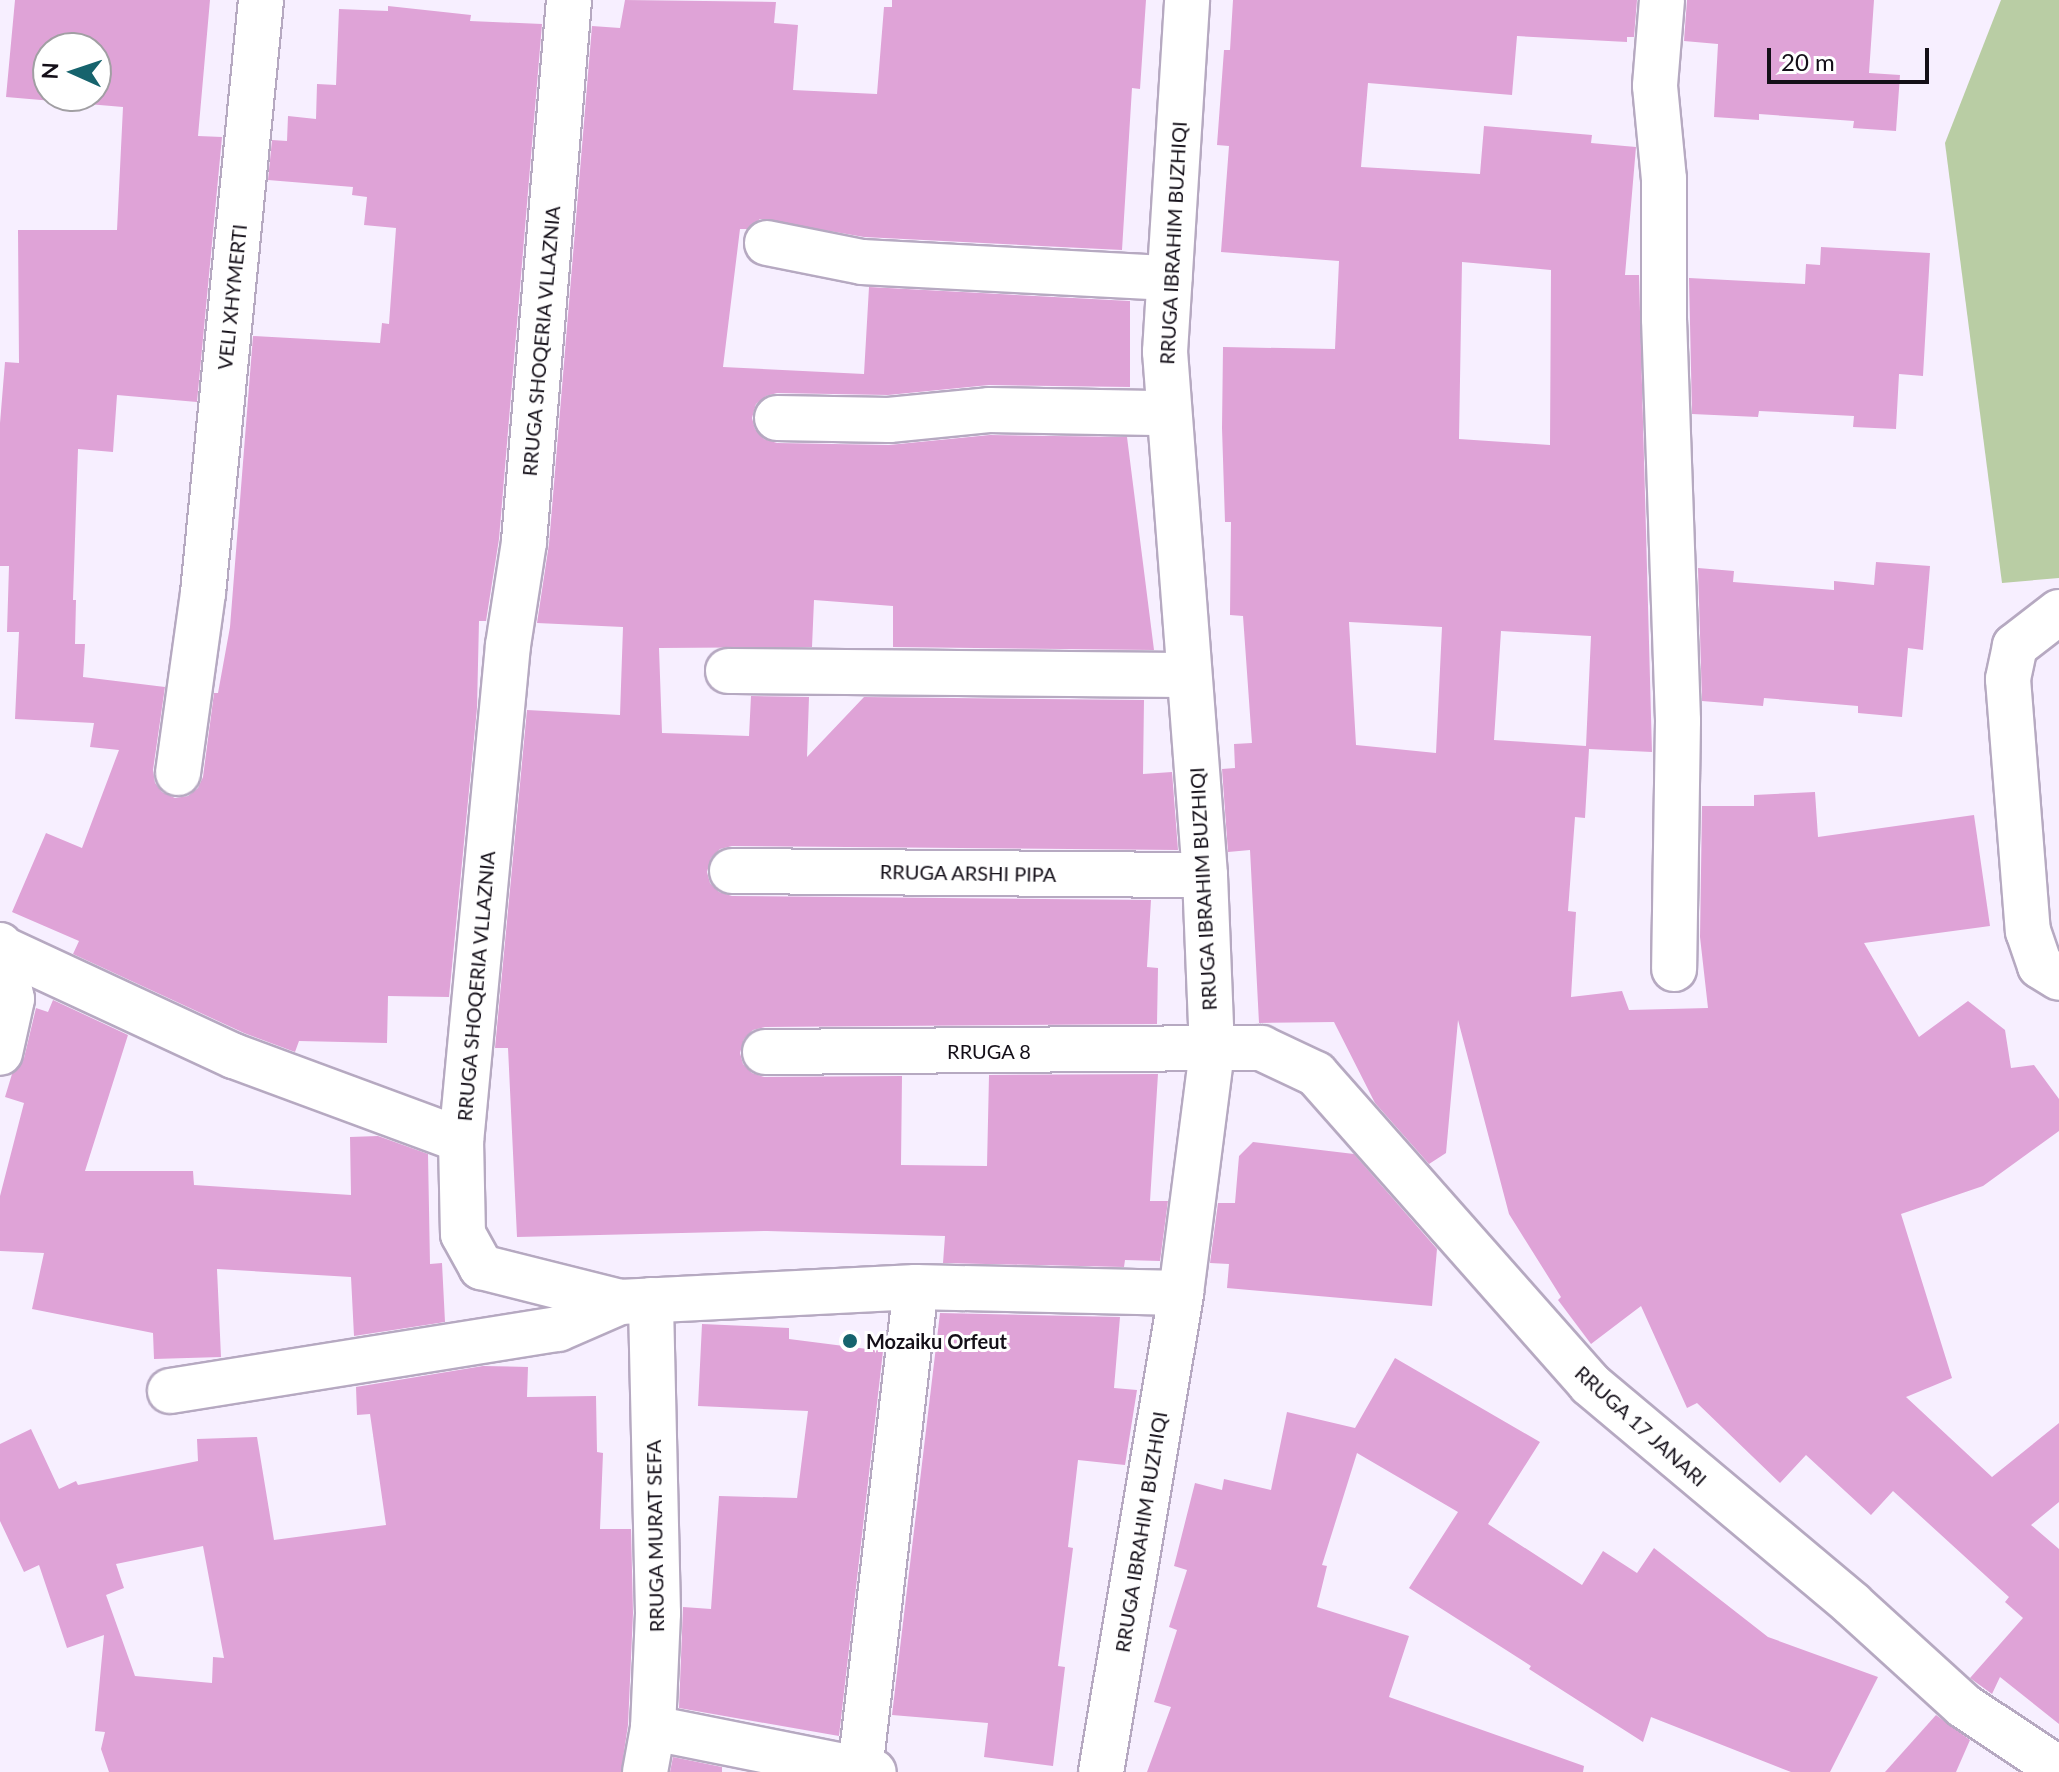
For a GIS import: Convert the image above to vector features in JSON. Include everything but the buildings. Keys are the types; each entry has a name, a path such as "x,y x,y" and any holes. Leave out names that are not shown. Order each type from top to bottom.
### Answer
{"street":[{"name":"VELI XHYMERTI","path":"178,773 203,593 261,0"},
{"name":"RRUGA SHOQERIA VLLAZNIA","path":"569,0 524,542 508,645 461,1140 463,1234 481,1267 635,1301 916,1287 1181,1293"},
{"name":"RRUGA IBRAHIM BUZHIQI","path":"1101,1772 1181,1293 1212,1050 1205,875 1165,352 1187,0"},
{"path":"1662,0 1655,86 1664,179 1664,319 1678,721 1674,969"},
{"path":"767,243 862,262 1170,278"},
{"path":"777,418 889,420 989,410 1169,413"},
{"path":"2059,612 2015,646 2008,679 2028,931 2040,966 2059,978"},
{"path":"728,671 1188,675"},
{"name":"RRUGA ARSHI PIPA","path":"732,871 1205,875"},
{"path":"0,947 234,1056 461,1140"},
{"path":"0,947 12,999 0,1053"},
{"name":"RRUGA 17 JANARI","path":"1212,1050 1261,1048 1316,1074 1590,1384 1852,1604 1964,1706 2059,1769"},
{"name":"RRUGA 8","path":"765,1052 1212,1050"},
{"path":"653,1728 867,1771 916,1287"},
{"path":"170,1391 558,1329 635,1301"},
{"name":"RRUGA MURAT SEFA","path":"635,1301 658,1613 653,1728 645,1772"}],"green space":[{"path":"2001,0 2059,0 2059,578 2002,583 1945,143"}],"place":[{"name":"Mozaiku Orfeut","path":"850,1341"}]}
